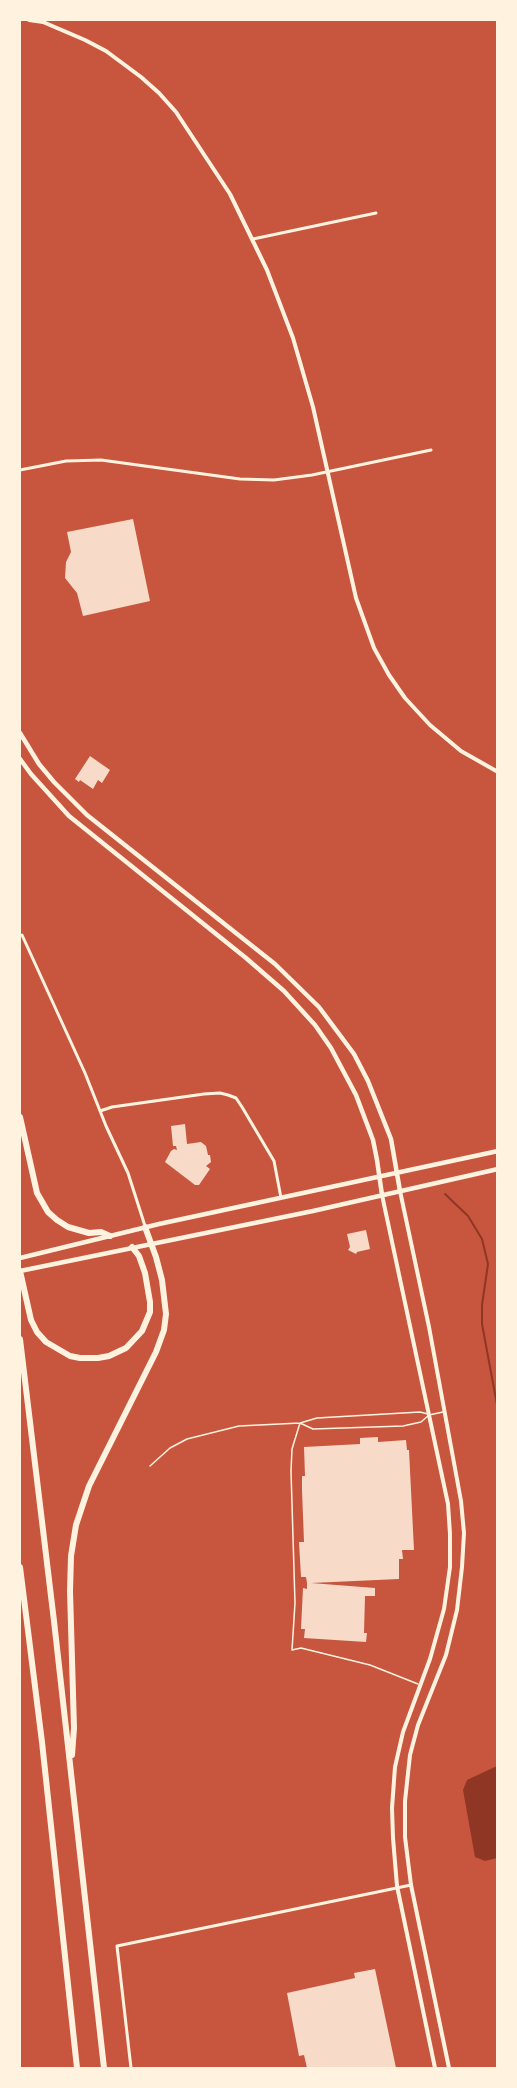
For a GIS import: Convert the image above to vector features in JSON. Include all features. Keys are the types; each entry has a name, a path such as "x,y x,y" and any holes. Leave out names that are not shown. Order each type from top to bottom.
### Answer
{"highway":[{"path":"20,1117 37,1193 48,1212 68,1227 89,1233 101,1232 110,1236"},
{"path":"70,1768 74,1728 70,1591 76,1525 89,1486 156,1352 164,1330 165,1300 158,1264 145,1227"},
{"path":"20,1271 31,1320 37,1332 46,1342 70,1356 98,1358 109,1356 126,1348 142,1331 150,1312 145,1273 139,1256 132,1247"},
{"path":"20,1339 104,2068"},
{"path":"20,1567 78,2068"},
{"path":"20,1597 30,1641"}],"main road":[{"path":"20,733 39,764 87,815 275,964 319,1007 354,1054 368,1081 391,1139 400,1191"},
{"path":"20,759 69,816 246,958 300,1008 331,1048 356,1095 373,1140 382,1195"},
{"path":"20,1258 145,1227 498,1151"},
{"path":"20,1271 238,1227 498,1169"}],"street":[{"path":"29,20 43,21 85,40 141,76 176,112 230,194 253,239 293,338 313,407 356,598 378,656 405,698 430,725 461,751 498,772"},
{"path":"253,239 376,213"},
{"path":"20,470 66,461 101,460 249,480 289,479 431,450"},
{"path":"22,935 83,1067 128,1173 145,1227"},
{"path":"100,1111 111,1107 204,1094 220,1093 236,1098 274,1161 281,1198"},
{"path":"400,1191 429,1328 461,1501 464,1533 457,1610 446,1655 418,1725 411,1755 407,1778 405,1837 411,1884 449,2068"},
{"path":"382,1195 448,1504 450,1534 450,1567 444,1609 438,1635 403,1732 394,1777 393,1838 398,1886 435,2068"},
{"path":"131,2068 117,1946 411,1884"}],"lane":[{"path":"150,1466 170,1448 206,1433 259,1424 300,1424 317,1418 443,1412"},
{"path":"300,1424 313,1429 361,1429 412,1424 423,1421 429,1414"},
{"path":"300,1424 292,1449 291,1471 295,1603 292,1650 301,1648 370,1665 419,1684"}],"shaded area":[{"path":"497,1766 497,1858 485,1861 475,1857 463,1790 467,1780"}],"building":[{"path":"133,519 150,601 83,616 77,593 65,578 66,562 71,552 67,532"},
{"path":"90,756 110,770 102,783 98,780 93,789 75,779"},
{"path":"185,1124 187,1144 201,1142 206,1146 208,1155 210,1155 211,1162 206,1166 210,1169 199,1185 195,1185 165,1162 171,1151 177,1150 176,1146 173,1146 171,1126"},
{"path":"366,1230 370,1249 356,1254 348,1250 350,1247 347,1234"},
{"path":"378,1437 378,1442 406,1440 407,1450 409,1450 414,1550 402,1550 403,1559 399,1559 399,1579 311,1583 375,1588 375,1596 365,1596 364,1633 367,1633 366,1642 304,1638 305,1629 301,1629 303,1588 307,1589 307,1583 306,1577 301,1577 299,1542 304,1542 302,1476 305,1476 304,1447 360,1444 360,1438"},
{"path":"375,1969 396,2068 307,2068 304,2055 299,2056 287,1993 355,1978 354,1973"}],"waterway":[{"path":"445,1194 468,1216 482,1239 488,1264 482,1305 482,1324 498,1410"}]}
